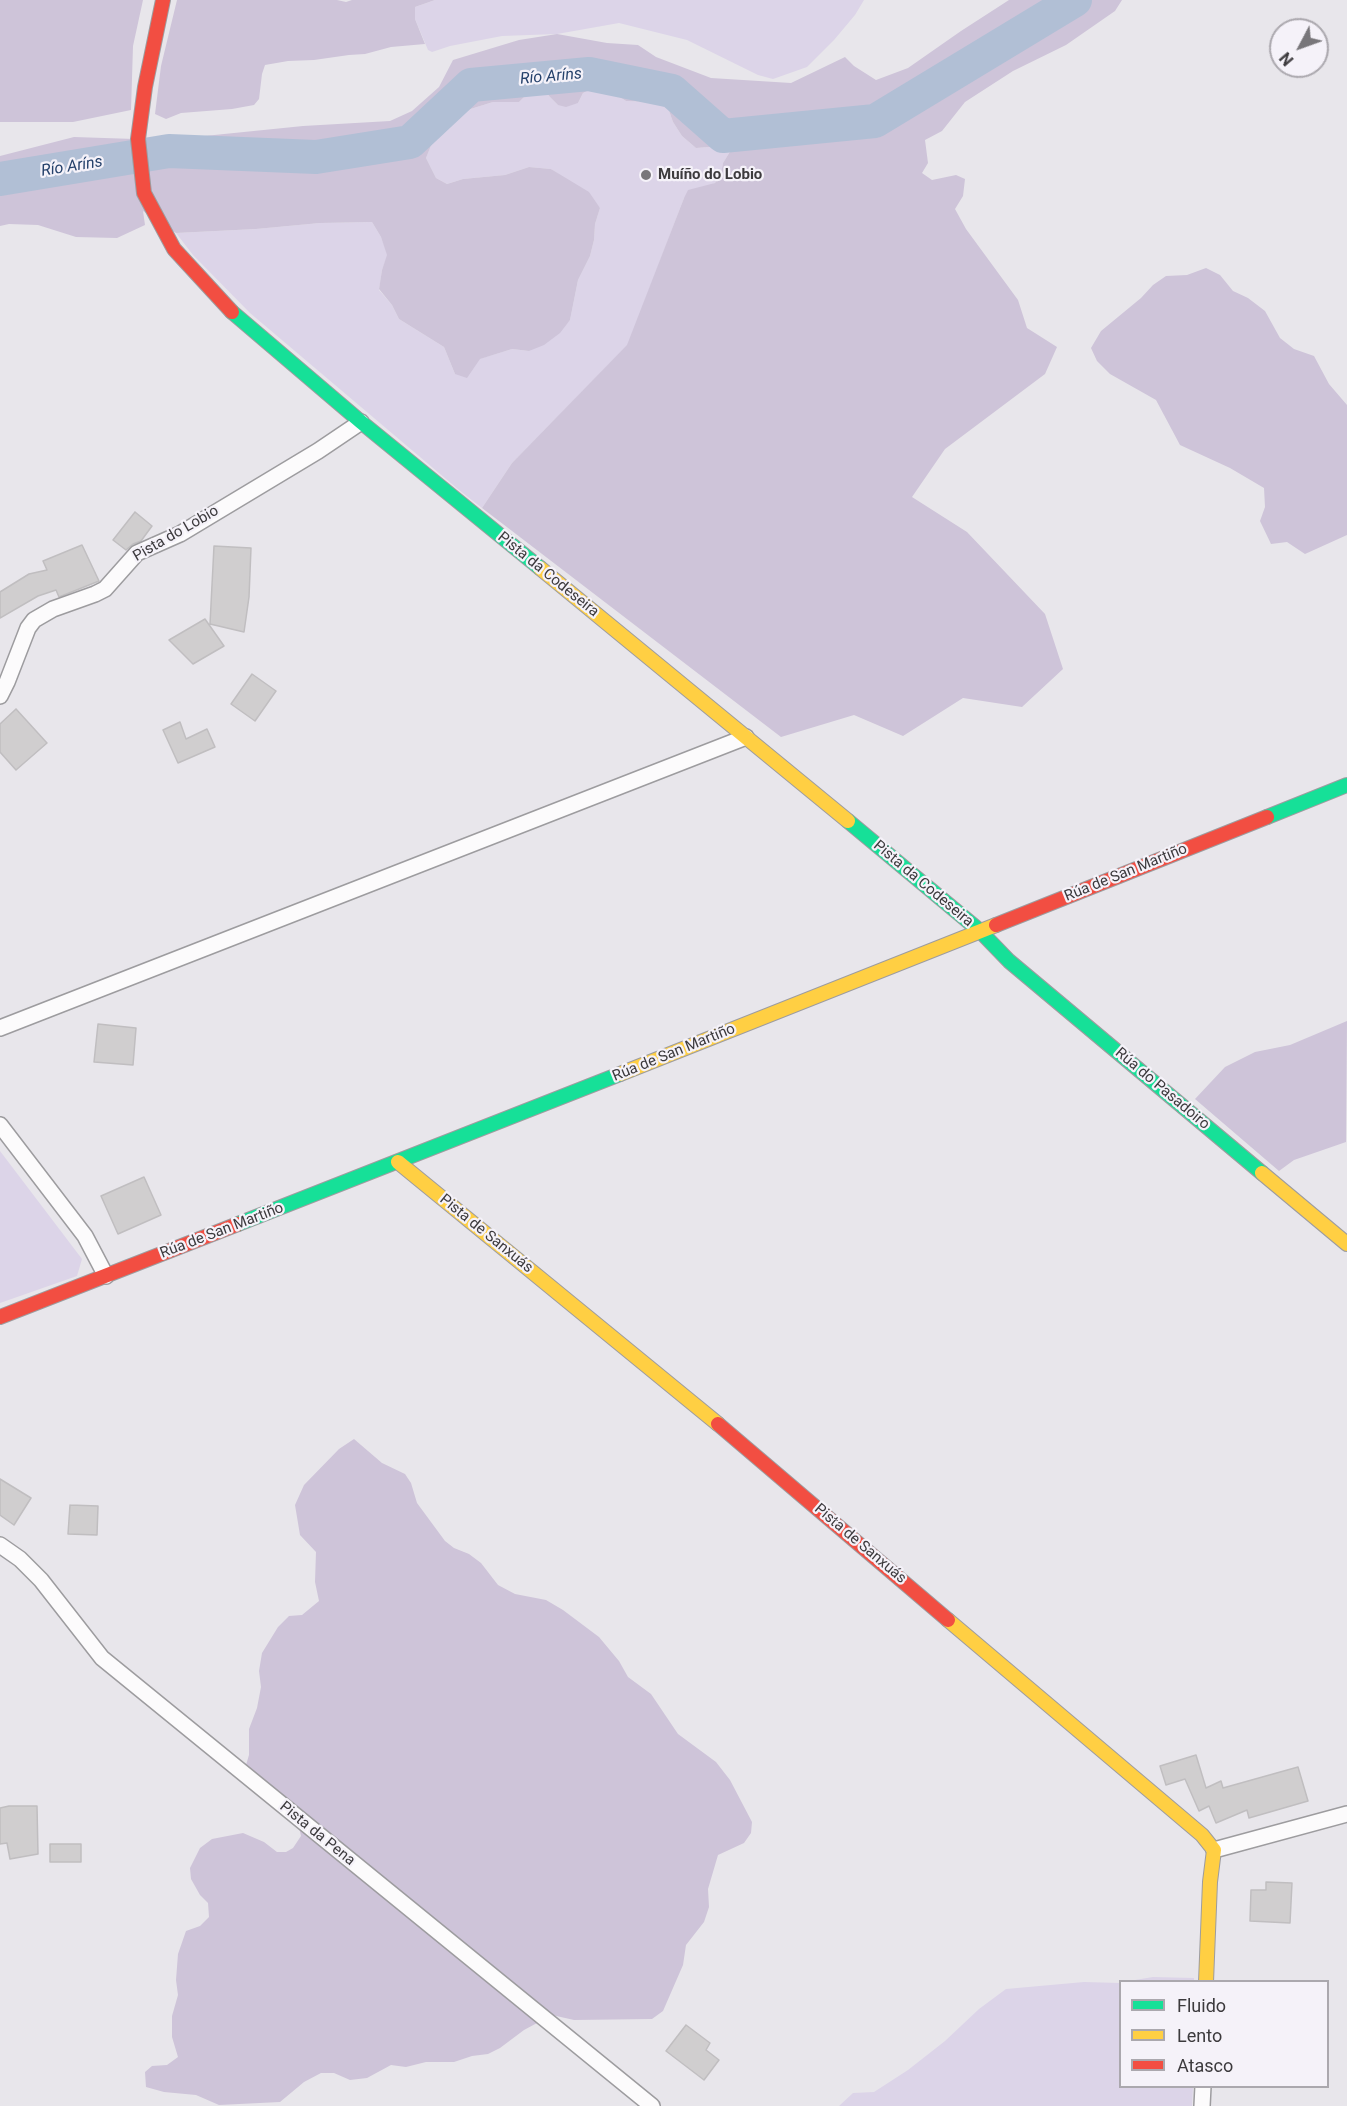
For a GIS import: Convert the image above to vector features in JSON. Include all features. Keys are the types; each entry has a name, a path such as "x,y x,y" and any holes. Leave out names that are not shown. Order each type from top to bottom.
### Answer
{"street":[{"name":"Pista da Codeseira","path":"164,0 144,87 138,139 144,193 174,249 238,319 980,931"},
{"name":"Pista do Lobio","path":"0,696 28,628 34,620 53,609 95,594 112,582 137,553 180,534 318,451 361,422"},
{"path":"0,1028 746,737"},
{"name":"Rúa de San Martiño","path":"0,1317 398,1162 1347,785"},
{"name":"Rúa do Pasadoiro","path":"980,931 1009,961 1347,1244"},
{"path":"0,1125 85,1236 106,1276"},
{"name":"Pista de Sanxuás","path":"398,1162 687,1398 1035,1691 1202,1834 1214,1850"},
{"name":"Pista da Pena","path":"0,1545 20,1559 40,1580 102,1658 651,2106"},
{"path":"1206,1980 1210,1882 1214,1850 1347,1814"},
{"path":"1202,2106 1203,2088"}],"shaded area":[{"path":"0,0 143,0 133,46 131,110 73,122 0,122"},
{"path":"177,0 337,0 346,2 352,0 435,0 415,7 415,19 425,44 391,47 365,54 265,65 259,99 254,105 181,113 166,119 155,114 161,66"},
{"path":"435,0 864,0 834,40 807,67 773,79 758,75 687,40 619,23 557,34 502,36 450,46 432,52 428,50 415,19 415,7"},
{"path":"1009,0 1122,0 1115,11 1066,45 1013,71 965,102 942,131 925,140 928,163 922,173 932,180 956,175 965,179 963,196 955,209 966,229 1018,300 1027,328 1057,347 1045,374 945,449 912,497 967,532 1045,614 1063,669 1022,707 963,698 903,736 854,715 781,737 482,508 512,463 627,345 688,190 715,183 721,174 723,163 731,150 722,146 696,148 682,136 668,108 651,102 626,101 604,87 595,87 583,93 578,103 566,107 558,105 549,96 543,84 519,102 493,102 464,111 453,118 432,143 426,158 436,178 447,184 463,179 505,175 529,167 551,169 589,192 600,208 590,256 578,280 570,320 560,333 544,345 529,351 512,349 480,359 467,378 455,374 444,347 399,319 392,305 379,289 387,255 381,237 372,222 320,223 176,233 143,211 145,225 117,238 76,237 38,225 0,226 0,156 74,137 165,140 303,126 390,121 412,111 439,87 453,60 519,40 557,34 607,43 638,45 656,57 711,78 791,83 845,57 854,66 876,80 908,68"},
{"path":"543,84 549,96 558,105 578,103 583,93 595,87 604,87 626,101 651,102 660,105 668,108 682,136 696,148 722,146 731,150 715,183 684,198 628,345 512,463 482,508 250,313 193,255 176,233 320,223 372,222 388,255 382,270 379,290 392,305 399,319 444,347 455,374 479,359 512,349 529,351 570,320 578,280 590,256 600,208 551,169 529,167 505,175 463,179 447,184 436,178 426,158 432,143 453,118 464,111 493,102 519,102"},
{"path":"1206,268 1220,275 1233,291 1248,298 1265,311 1280,338 1294,349 1314,356 1329,384 1347,405 1347,535 1305,554 1287,542 1271,544 1260,521 1265,507 1264,488 1230,468 1180,445 1156,400 1110,374 1097,361 1091,348 1101,331 1153,285 1166,276 1187,275"},
{"path":"1347,1021 1346,1142 1294,1160 1279,1171 1195,1099 1225,1067 1255,1052 1290,1045"},
{"path":"0,1151 82,1259 77,1276 0,1303"},
{"path":"354,1439 382,1463 405,1474 411,1483 417,1503 445,1541 481,1563 498,1585 515,1594 546,1600 599,1637 619,1661 628,1677 651,1694 678,1734 716,1762 730,1780 752,1822 751,1833 744,1843 718,1855 708,1889 709,1907 704,1922 686,1945 683,1965 663,2011 652,2019 574,2020 552,2015 488,2054 454,2062 426,2062 406,2067 391,2065 367,2078 350,2080 334,2073 321,2073 304,2082 280,2102 219,2105 196,2095 164,2092 146,2087 145,2072 152,2066 167,2065 178,2057 172,2037 172,2016 178,1995 176,1980 178,1954 186,1931 200,1926 209,1917 208,1903 200,1895 191,1879 190,1868 200,1848 212,1839 243,1833 264,1842 277,1852 286,1852 293,1848 301,1836 299,1827 282,1799 246,1765 249,1755 249,1729 257,1708 261,1687 259,1671 262,1653 278,1627 289,1616 302,1615 319,1601 315,1582 316,1552 300,1535 295,1505 304,1485 339,1449"},
{"path":"1153,1977 1194,1978 1194,1980 1135,1980"},
{"path":"1084,1982 1119,1983 1119,2088 1193,2088 1192,2106 839,2106 853,2093 874,2092 908,2070 1006,1989"}],"building":[{"path":"135,512 152,526 141,541 126,550 113,540"},
{"path":"82,545 99,581 59,597 56,590 38,596 0,618 0,592 29,574 47,570 43,561"},
{"path":"214,546 251,548 249,597 244,632 210,624"},
{"path":"205,619 224,646 193,664 169,640"},
{"path":"252,674 276,691 255,721 231,704"},
{"path":"16,709 47,743 16,770 0,752 0,724"},
{"path":"180,722 186,739 207,729 215,747 178,763 163,730"},
{"path":"98,1024 136,1028 133,1065 94,1062"},
{"path":"144,1177 161,1215 118,1234 101,1196"},
{"path":"0,1479 31,1498 14,1525 0,1515"},
{"path":"70,1505 98,1506 97,1535 68,1534"},
{"path":"1196,1755 1206,1788 1221,1781 1223,1788 1298,1767 1308,1801 1249,1818 1247,1810 1216,1823 1209,1806 1199,1811 1185,1779 1166,1785 1160,1766"},
{"path":"37,1806 38,1854 10,1859 7,1843 0,1844 0,1808"},
{"path":"50,1844 81,1844 81,1862 50,1862"},
{"path":"1266,1882 1292,1883 1290,1923 1250,1921 1251,1890 1266,1890"},
{"path":"686,2025 710,2043 706,2050 719,2060 704,2080 666,2051"}],"waterway":[{"name":"Río Aríns","path":"0,179 169,151 316,157 410,142 471,85 589,74 672,91 723,136 875,121 1075,0"}],"traffic: fast":[{"path":"232,312 361,422 540,568"},
{"path":"1267,817 1347,785"},
{"path":"848,821 980,931 1009,961 1262,1173"},
{"path":"238,1224 620,1074"}],"traffic: slow":[{"path":"540,568 848,821"},
{"path":"620,1074 996,925"},
{"path":"398,1162 718,1424"},
{"path":"1262,1173 1347,1244"},
{"path":"948,1620 1202,1835 1214,1850 1210,1882 1206,1980"}],"traffic: jam":[{"path":"163,0 145,87 138,139 144,193 174,249 232,312"},
{"path":"996,925 1267,817"},
{"path":"0,1317 238,1224"},
{"path":"718,1424 948,1620"}],"place":[{"name":"Muíño do Lobio","path":"646,175"}]}
